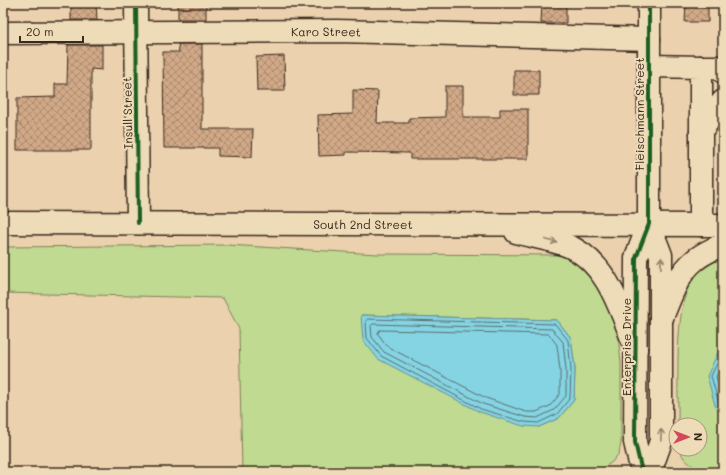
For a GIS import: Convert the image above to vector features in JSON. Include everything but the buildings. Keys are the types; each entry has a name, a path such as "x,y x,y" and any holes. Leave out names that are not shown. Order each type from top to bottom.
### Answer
{"main road":[{"name":"Insull Street","path":"136,3 138,223"},
{"name":"Fleischmann Street","path":"649,3 649,224"},
{"name":"Karo Street","path":"3,33 337,31 649,39"},
{"path":"648,66 717,67 723,72"},
{"path":"701,67 701,225"},
{"path":"701,131 723,101"},
{"name":"South 2nd Street","path":"3,223 649,224 723,226"},
{"path":"486,224 568,246 584,256 597,268 610,285 636,349"},
{"path":"649,224 661,255 661,441 650,472"},
{"name":"Enterprise Drive","path":"642,472 635,442 636,258 649,224"},
{"path":"661,320 683,272 696,259 723,244"}],"green space":[{"path":"227,245 377,254 561,255 583,265 612,311 618,337 621,362 621,443 619,453 612,462 603,468 575,472 242,472 239,329 223,298 3,293 3,247","holes":["361,315 557,320 571,338 575,369 574,400 559,418 539,427"]},
{"path":"723,255 723,346 720,348 715,405 723,417 723,470 703,469 691,465 684,457 708,457 708,417 678,417 678,350 682,310 686,293 692,280 710,263"}],"water":[{"path":"361,315 557,320 571,338 575,369 574,400 559,418 539,427 523,426 480,412 378,359 363,340"},
{"path":"723,346 723,417 715,405 707,376 720,348"}],"cycle path":[{"path":"136,3 138,223"},
{"path":"642,472 635,442 636,258 649,224 649,3"}]}
